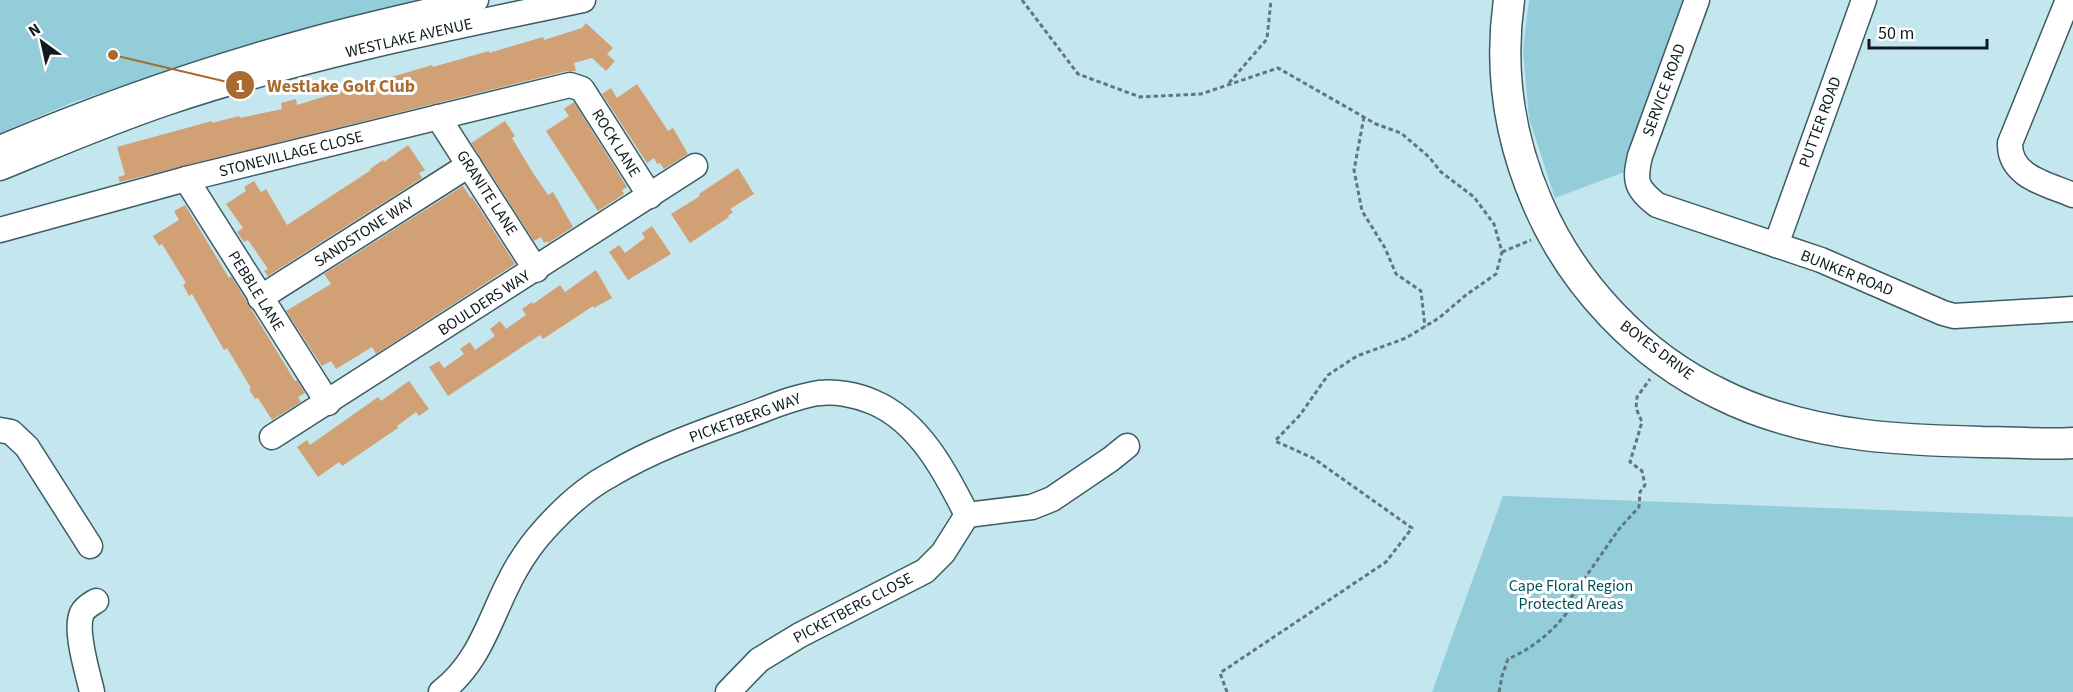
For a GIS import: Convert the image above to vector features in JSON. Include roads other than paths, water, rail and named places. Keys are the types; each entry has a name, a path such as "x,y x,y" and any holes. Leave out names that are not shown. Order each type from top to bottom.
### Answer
{"main road":[{"name":"BOYES DRIVE","path":"1509,0 1506,79 1516,138 1526,177 1551,232 1573,269 1614,317 1657,355 1720,394 1767,413 1814,426 1862,435 1910,440 2073,443"}],"street":[{"name":"WESTLAKE AVENUE","path":"0,148 107,105 246,59 476,0"},
{"name":"WESTLAKE AVENUE","path":"0,168 113,122 253,77 404,39 583,0"},
{"name":"SERVICE ROAD","path":"1636,180 1640,156 1697,0"},
{"name":"PUTTER ROAD","path":"1776,245 1864,0"},
{"path":"2068,0 2010,143 2010,153 2018,168 2027,176 2073,195"},
{"name":"STONEVILLAGE CLOSE","path":"0,230 186,179 570,85 582,89"},
{"name":"ROCK LANE","path":"582,89 650,196"},
{"name":"GRANITE LANE","path":"438,117 536,270"},
{"name":"SANDSTONE WAY","path":"260,298 469,165"},
{"name":"BOULDERS WAY","path":"272,437 695,166"},
{"name":"PEBBLE LANE","path":"186,179 327,403"},
{"name":"BUNKER ROAD","path":"1636,180 1640,189 1657,205 1821,260 1954,316 2073,309"},
{"name":"PICKETBERG WAY","path":"441,692 467,668 477,652 515,570 527,551 545,529 574,501 610,475 644,457 794,398 820,393 841,393 873,402 897,417 923,442 948,478 967,515"},
{"path":"0,430 11,432 27,447 90,546"},
{"path":"967,515 1032,507 1052,499 1127,446"},
{"name":"PICKETBERG CLOSE","path":"728,692 759,660 800,635 925,571 943,553 967,515"},
{"path":"92,692 82,650 81,618 87,607 96,601"},
{"path":"70,637 79,692"}],"place":[{"name":"Westlake Golf Club","path":"113,55"}],"park label":[{"name":"Cape Floral Region Protected Areas","path":"1571,595"}]}
